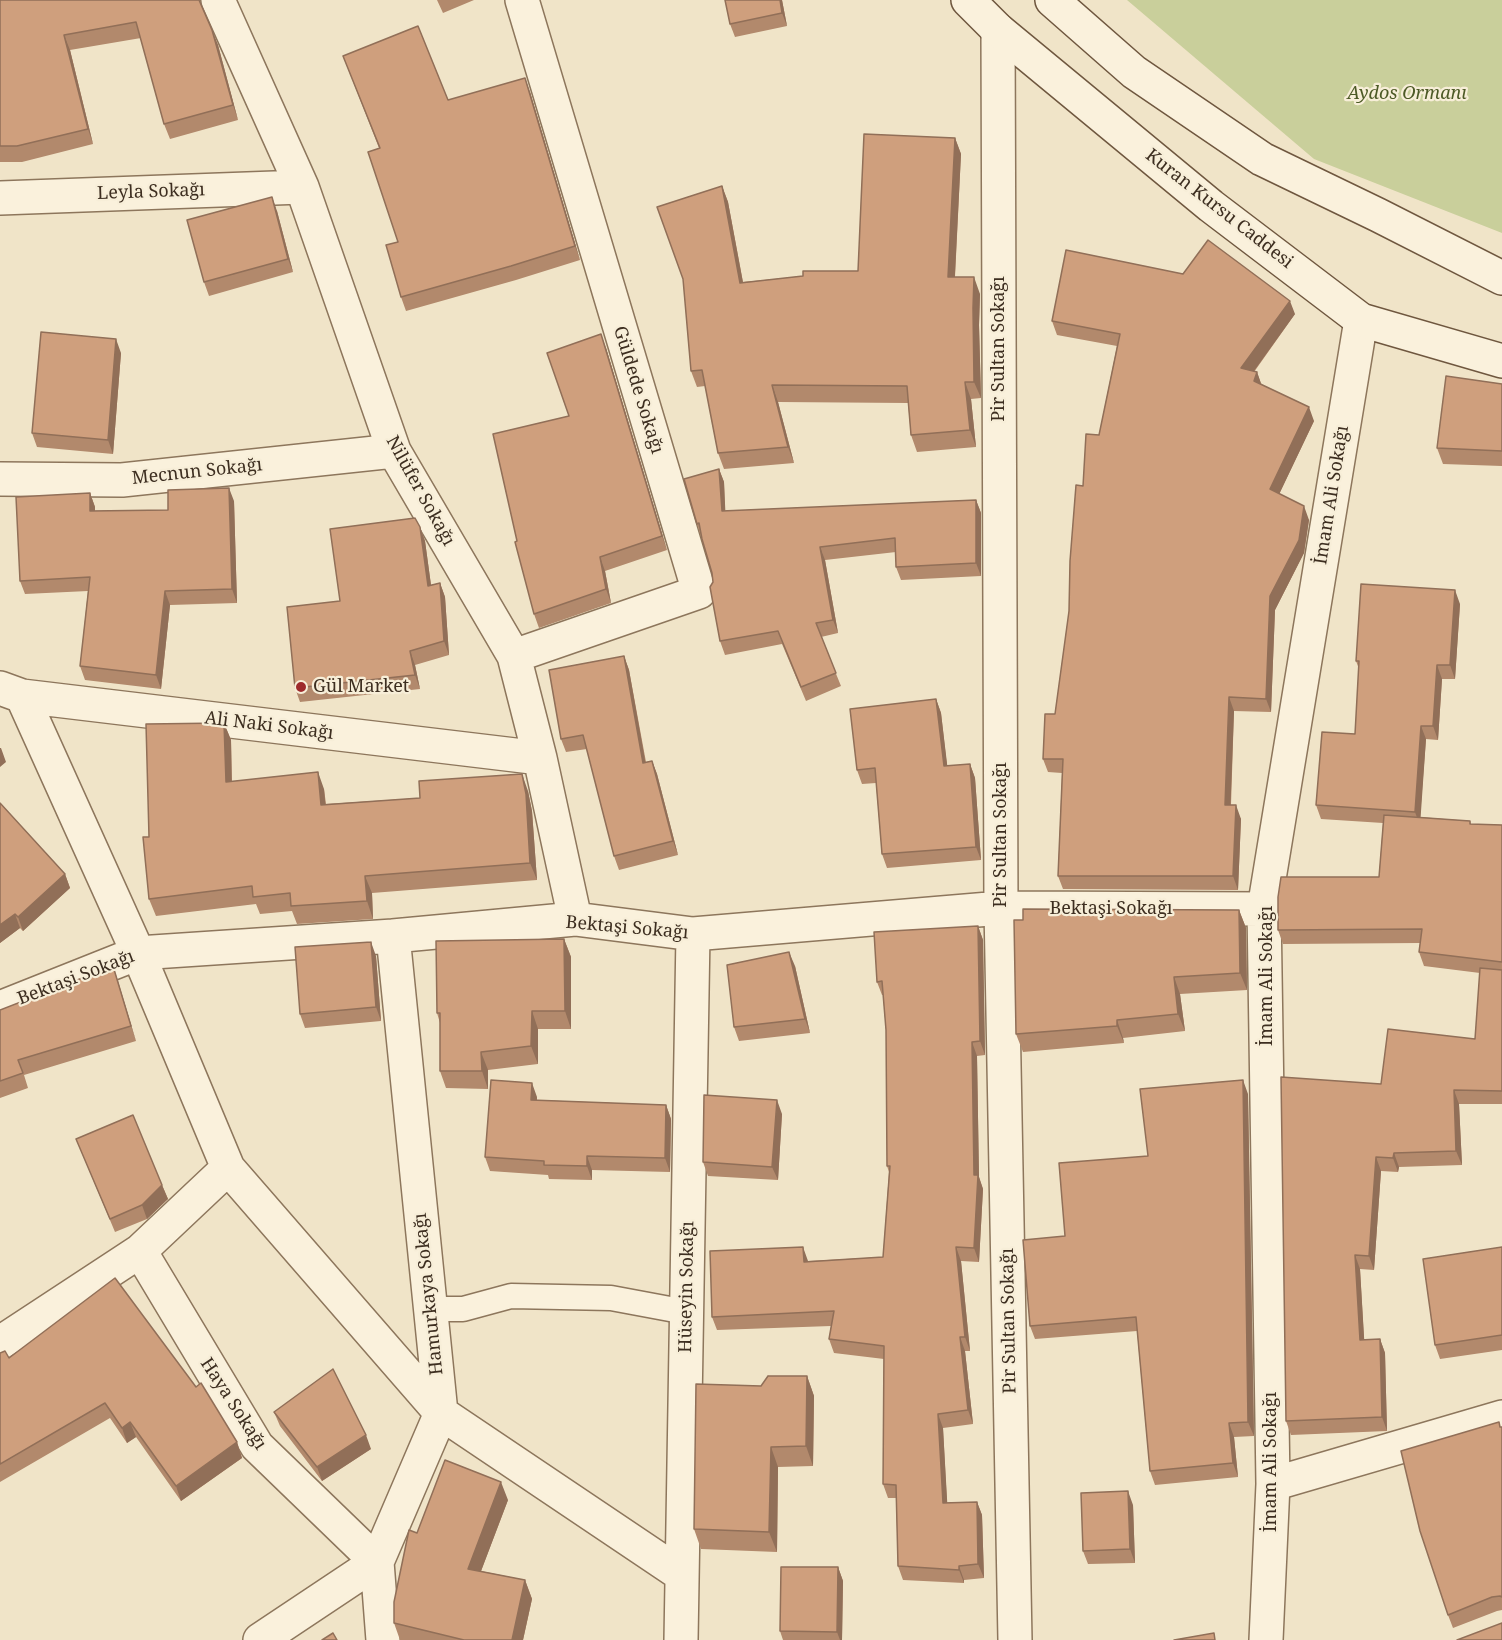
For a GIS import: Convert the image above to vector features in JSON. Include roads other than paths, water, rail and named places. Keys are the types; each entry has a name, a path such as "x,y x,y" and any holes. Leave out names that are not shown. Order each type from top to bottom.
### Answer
{"street":[{"name":"Nilüfer Sokağı","path":"218,0 302,186 394,451 514,656 540,758 575,919"},
{"name":"Güldede Sokağı","path":"514,656 699,592 522,0"},
{"name":"Kuran Kursu Caddesi","path":"968,0 998,30 1211,206 1361,320 1502,361"},
{"path":"1052,0 1134,72 1262,159 1502,278"},
{"name":"Pir Sultan Sokağı","path":"998,30 1001,908 1015,1640"},
{"name":"Leyla Sokağı","path":"0,198 302,186"},
{"name":"İmam Ali Sokağı","path":"1266,1640 1273,1484 1264,909 1361,320"},
{"name":"Mecnun Sokağı","path":"0,478 122,480 394,451"},
{"path":"11,692 138,953 228,1168 441,1413 682,1575"},
{"name":"Ali Naki Sokağı","path":"11,692 540,758"},
{"name":"Bektaşi Sokağı","path":"0,1008 138,953 393,936 575,919 693,934 1001,908 1264,909"},
{"name":"Hüseyin Sokağı","path":"681,1640 693,934"},
{"name":"Hamurkaya Sokağı","path":"383,1640 377,1562 441,1413 393,936"},
{"path":"0,1343 140,1251 228,1168"},
{"name":"Haya Sokağı","path":"140,1251 256,1446 377,1562"},
{"path":"1273,1484 1502,1417"},
{"path":"260,1640 377,1562"}],"lane":[{"path":"430,1309 463,1309 511,1296 611,1298 686,1312"}],"place":[{"name":"Gül Market","path":"301,687"}],"park label":[{"name":"Aydos Ormanı","path":"1407,94"}]}
